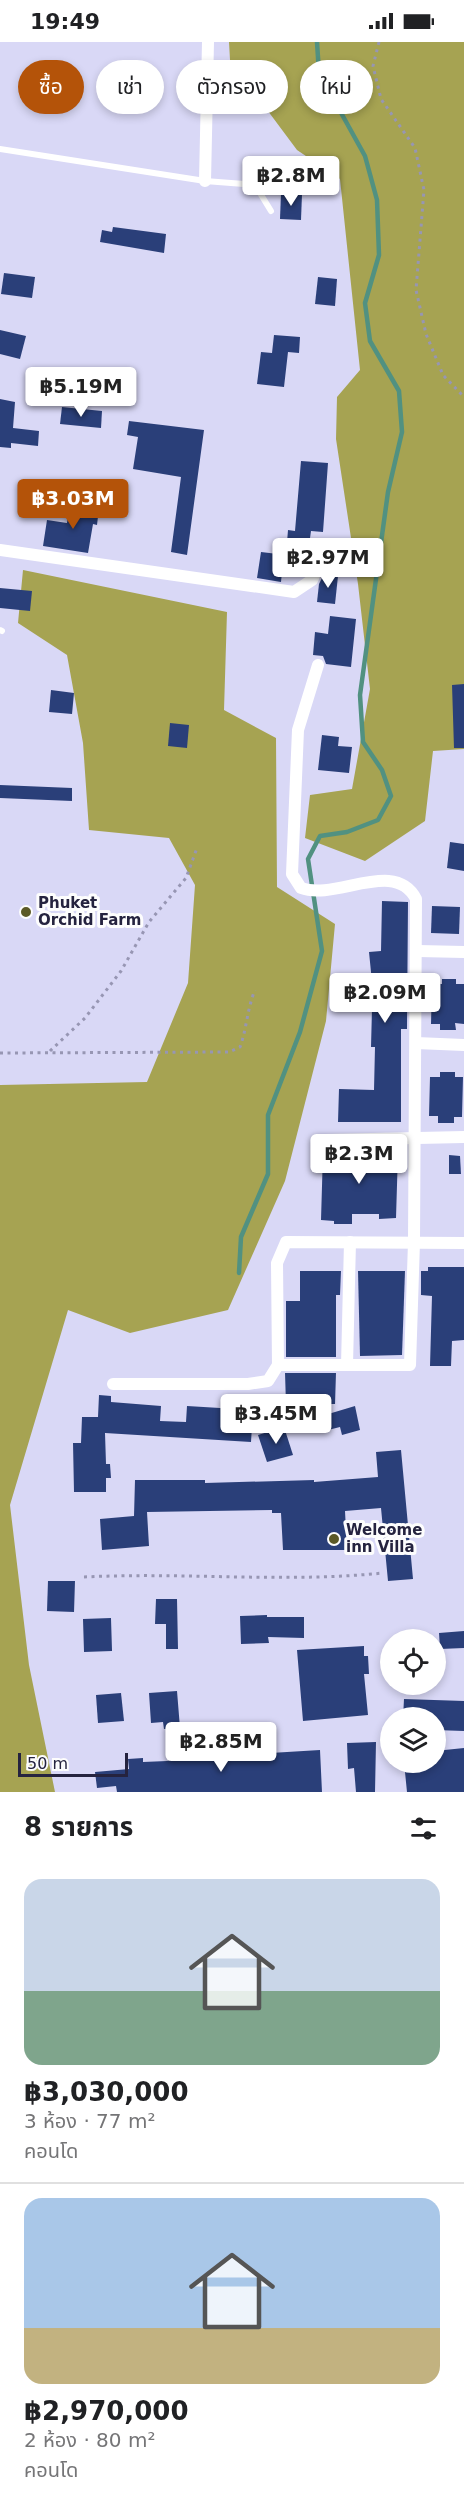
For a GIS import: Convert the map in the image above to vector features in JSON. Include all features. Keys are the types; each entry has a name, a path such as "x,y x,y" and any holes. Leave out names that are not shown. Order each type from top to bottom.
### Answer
{"street":[{"path":"206,181 208,42"},
{"path":"0,550 294,591 312,580 325,550"},
{"path":"278,1365 410,1365 414,1242 418,913 416,899 410,888 386,880 311,891 301,888 292,874 298,730 318,665"},
{"path":"418,951 464,952"},
{"path":"416,1043 464,1045"},
{"path":"325,1140 415,1136 464,1137"},
{"path":"113,1384 248,1384 268,1381 278,1365 277,1263 282,1246 286,1242 464,1243"},
{"path":"347,1365 350,1242"}],"lane":[{"path":"0,149 206,181 244,184 260,193 271,211"}],"path":[{"path":"379,42 374,66 381,99 415,148 424,190 416,290 426,334 443,375 464,397"},
{"path":"49,1052 85,1018 120,970 148,921 186,878 197,848"},
{"path":"0,1053 26,1055 49,1052 229,1052 240,1047 245,1033 247,1009 255,990"},
{"path":"84,1577 138,1574 302,1577 383,1573"}],"shaded area":[{"path":"229,42 464,42 464,749 433,751 425,821 365,861 305,838 310,795 352,789 370,689 358,584 336,439 337,397 360,370 340,179 297,150 270,114 288,114 288,60 230,60"},
{"path":"23,570 227,612 224,710 276,738 277,887 335,924 326,1021 285,1181 228,1310 130,1333 68,1310 10,1505 29,1665 55,1792 0,1792 0,1085 147,1082 188,983 195,885 169,838 89,830 83,743 67,655 18,623"}],"building":[{"path":"281,193 302,194 301,220 280,219"},
{"path":"113,227 166,234 164,253 100,242 102,230 112,232"},
{"path":"4,273 35,277 32,298 1,294"},
{"path":"318,277 337,279 335,306 315,304"},
{"path":"0,330 26,336 20,359 0,354"},
{"path":"274,335 300,337 299,353 288,352 284,387 257,384 261,352 272,353"},
{"path":"0,399 15,402 13,428 39,431 38,446 11,443 11,448 0,447"},
{"path":"62,407 102,411 101,428 60,424"},
{"path":"129,421 204,430 187,555 171,552 181,477 133,469 138,437 127,435"},
{"path":"301,461 328,463 323,532 311,531 305,574 282,572 281,582 257,578 261,552 286,555 288,530 295,531"},
{"path":"70,503 99,508 97,525 93,524 88,553 43,546 47,520 67,523"},
{"path":"324,574 338,576 335,604 317,602 319,584"},
{"path":"0,588 32,591 30,611 0,608"},
{"path":"330,616 356,619 351,667 326,664 323,656 313,655 315,632 328,634"},
{"path":"464,684 464,748 454,748 452,685"},
{"path":"51,690 74,693 72,714 49,712"},
{"path":"170,723 189,725 187,748 168,746"},
{"path":"322,735 339,737 338,746 352,747 349,773 318,770"},
{"path":"0,785 72,788 72,801 0,798"},
{"path":"450,842 464,844 464,871 447,868"},
{"path":"382,901 408,902 407,1029 401,1029 401,1122 338,1122 339,1089 374,1090 375,1047 371,1047 372,1009 367,1009 368,992 373,992 369,952 381,951"},
{"path":"432,906 460,907 459,934 431,933"},
{"path":"442,979 456,979 456,984 464,984 464,1024 455,1023 456,1030 440,1030 440,1024 431,1024 432,984 442,984"},
{"path":"440,1072 455,1072 455,1077 463,1077 462,1117 454,1117 454,1123 438,1123 438,1116 429,1116 430,1077 440,1077"},
{"path":"323,1152 398,1152 396,1218 379,1219 379,1214 352,1214 352,1224 334,1224 334,1221 321,1220"},
{"path":"449,1155 460,1156 461,1174 449,1174"},
{"path":"428,1267 464,1267 464,1340 452,1341 451,1366 430,1366 432,1296 421,1295 421,1271 428,1271"},
{"path":"300,1271 341,1271 340,1295 336,1295 336,1357 286,1357 286,1301 300,1301"},
{"path":"358,1271 405,1271 402,1355 360,1356"},
{"path":"285,1373 336,1373 335,1404 286,1404"},
{"path":"99,1395 111,1396 111,1402 161,1406 160,1421 186,1422 187,1406 253,1410 251,1442 105,1433 106,1464 110,1464 111,1478 106,1478 106,1492 74,1492 73,1443 81,1443 82,1417 98,1417"},
{"path":"355,1406 360,1430 342,1435 340,1427 328,1430 325,1415"},
{"path":"284,1427 293,1455 267,1462 258,1435"},
{"path":"401,1450 413,1579 388,1581 381,1508 345,1511 347,1550 283,1550 281,1513 272,1513 272,1510 147,1512 149,1546 102,1550 100,1519 134,1516 135,1480 205,1480 205,1483 314,1480 314,1482 378,1477 376,1452"},
{"path":"48,1581 75,1581 74,1612 47,1611"},
{"path":"156,1599 177,1599 178,1649 166,1649 166,1624 155,1624"},
{"path":"267,1615 267,1617 304,1617 304,1638 268,1637 269,1643 241,1644 240,1616"},
{"path":"111,1618 112,1651 84,1652 83,1619"},
{"path":"464,1631 464,1648 446,1649 446,1632"},
{"path":"364,1646 364,1656 368,1656 369,1674 364,1674 368,1715 303,1721 297,1650"},
{"path":"177,1691 180,1728 164,1729 163,1722 151,1723 149,1693"},
{"path":"121,1693 124,1721 98,1723 96,1695"},
{"path":"404,1699 464,1701 464,1731 446,1730 446,1707 404,1707"},
{"path":"376,1742 375,1792 356,1792 354,1768 348,1769 347,1743"},
{"path":"251,1745 252,1754 320,1750 322,1792 117,1792 116,1786 97,1788 95,1772 129,1769 128,1759 143,1758 143,1762 191,1760 191,1752"},
{"path":"464,1748 464,1792 407,1792 405,1773 446,1773 446,1750"}],"waterway":[{"path":"239,1273 241,1237 268,1174 268,1115 300,1032 322,951 308,859 320,836 347,832 378,820 391,796 382,770 363,742 360,695 388,492 402,432 399,391 370,341 365,303 379,255 377,200 365,156 319,73 317,42"}],"place":[{"name":"Phuket Orchid Farm","path":"26,912"},
{"name":"Welcome inn Villa","path":"334,1539"}]}
